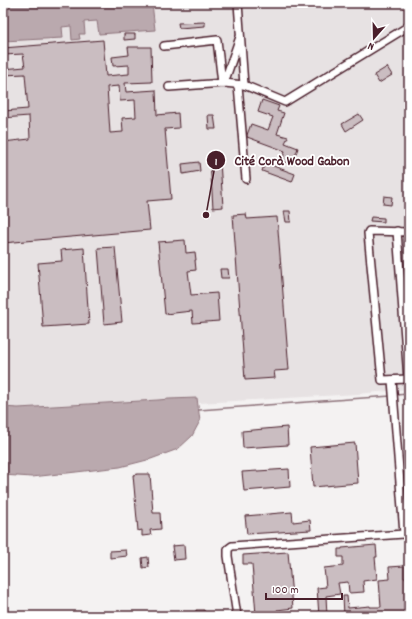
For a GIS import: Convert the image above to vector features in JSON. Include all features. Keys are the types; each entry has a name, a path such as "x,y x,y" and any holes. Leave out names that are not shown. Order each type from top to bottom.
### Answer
{"street":[{"path":"238,3 241,34 241,85 246,179"},
{"path":"169,87 223,83 241,85 285,102 409,26"},
{"path":"223,83 241,34"},
{"path":"164,46 217,40 223,83"},
{"path":"397,231 408,379 392,382 382,380 381,376 368,233 369,231 397,231 409,232"},
{"path":"236,616 228,556 228,549 230,547 404,534 392,382"}],"shaded area":[{"path":"3,3 152,3 155,30 99,34 97,21 84,22 85,34 79,34 80,39 72,40 71,26 62,27 63,38 3,41"},
{"path":"152,3 409,3 409,389 357,394 199,403 197,398 18,408 3,407 3,41 63,38 62,27 71,26 79,39 79,34 85,34 84,22 97,21 99,34 155,30"},
{"path":"197,398 200,421 192,436 178,449 151,459 120,467 32,477 3,475 3,407 18,408"}],"building":[{"path":"205,22 205,26 179,28 178,23"},
{"path":"124,34 135,34 135,39 124,40"},
{"path":"103,40 106,76 129,74 129,65 113,66 112,57 129,55 128,47 151,47 152,82 125,83 126,92 156,90 157,115 178,113 179,128 165,129 171,199 147,201 150,230 3,243 3,142 30,139 29,116 3,118 3,111 28,109 25,74 3,75 3,69 25,67 23,54 3,55 3,48","holes":["119,86 120,101 135,100 136,117 122,118 123,132 110,133 107,87"]},
{"path":"387,67 392,75 379,83 374,75"},
{"path":"262,100 279,106 277,111 284,113 277,134 288,137 285,143 298,148 292,165 282,161 285,151 247,137 251,124 268,130 273,117 258,112"},
{"path":"359,114 363,120 346,131 342,124"},
{"path":"208,115 214,115 216,129 209,129"},
{"path":"210,161 220,161 223,207 213,208"},
{"path":"199,162 200,171 183,174 182,164"},
{"path":"265,163 295,174 292,182 262,171"},
{"path":"384,196 392,197 391,205 383,204"},
{"path":"284,211 290,211 291,222 286,222"},
{"path":"246,214 247,219 277,217 289,370 274,371 275,378 245,380 233,215"},
{"path":"371,217 384,218 384,222 370,221"},
{"path":"185,240 186,253 195,252 196,260 196,270 188,271 191,295 217,293 219,321 193,323 192,311 165,314 158,242"},
{"path":"115,247 122,322 104,324 98,248"},
{"path":"84,248 89,324 43,327 38,263 62,261 61,250"},
{"path":"220,269 228,269 229,278 221,278"},
{"path":"287,427 288,445 243,448 242,431"},
{"path":"355,443 358,483 313,487 310,447"},
{"path":"289,469 290,487 244,491 242,472"},
{"path":"150,474 153,513 160,513 161,529 150,530 151,535 142,536 142,530 138,531 133,475"},
{"path":"292,512 293,522 310,520 311,530 247,534 245,516"},
{"path":"184,545 185,559 174,560 172,546"},
{"path":"376,545 377,557 375,557 377,579 363,581 364,592 349,593 348,582 338,583 340,594 326,596 327,616 319,616 317,588 326,587 324,568 343,566 343,557 338,557 338,549"},
{"path":"126,550 127,556 110,558 110,551"},
{"path":"288,552 293,608 277,610 277,616 265,616 264,614 256,615 252,564 243,564 243,555"},
{"path":"148,557 149,567 143,568 142,558"},
{"path":"404,566 404,578 409,578 409,602 406,602 407,610 409,610 409,616 384,616 384,613 370,613 371,616 344,616 343,596 347,596 348,608 370,606 381,607 379,580 390,579 389,567"},
{"path":"196,610 204,610 205,616 196,616"}],"waterway":[{"path":"395,395 409,394"},
{"path":"199,410 391,396"}],"place":[{"name":"Cité Corà Wood Gabon","path":"206,215"}]}
